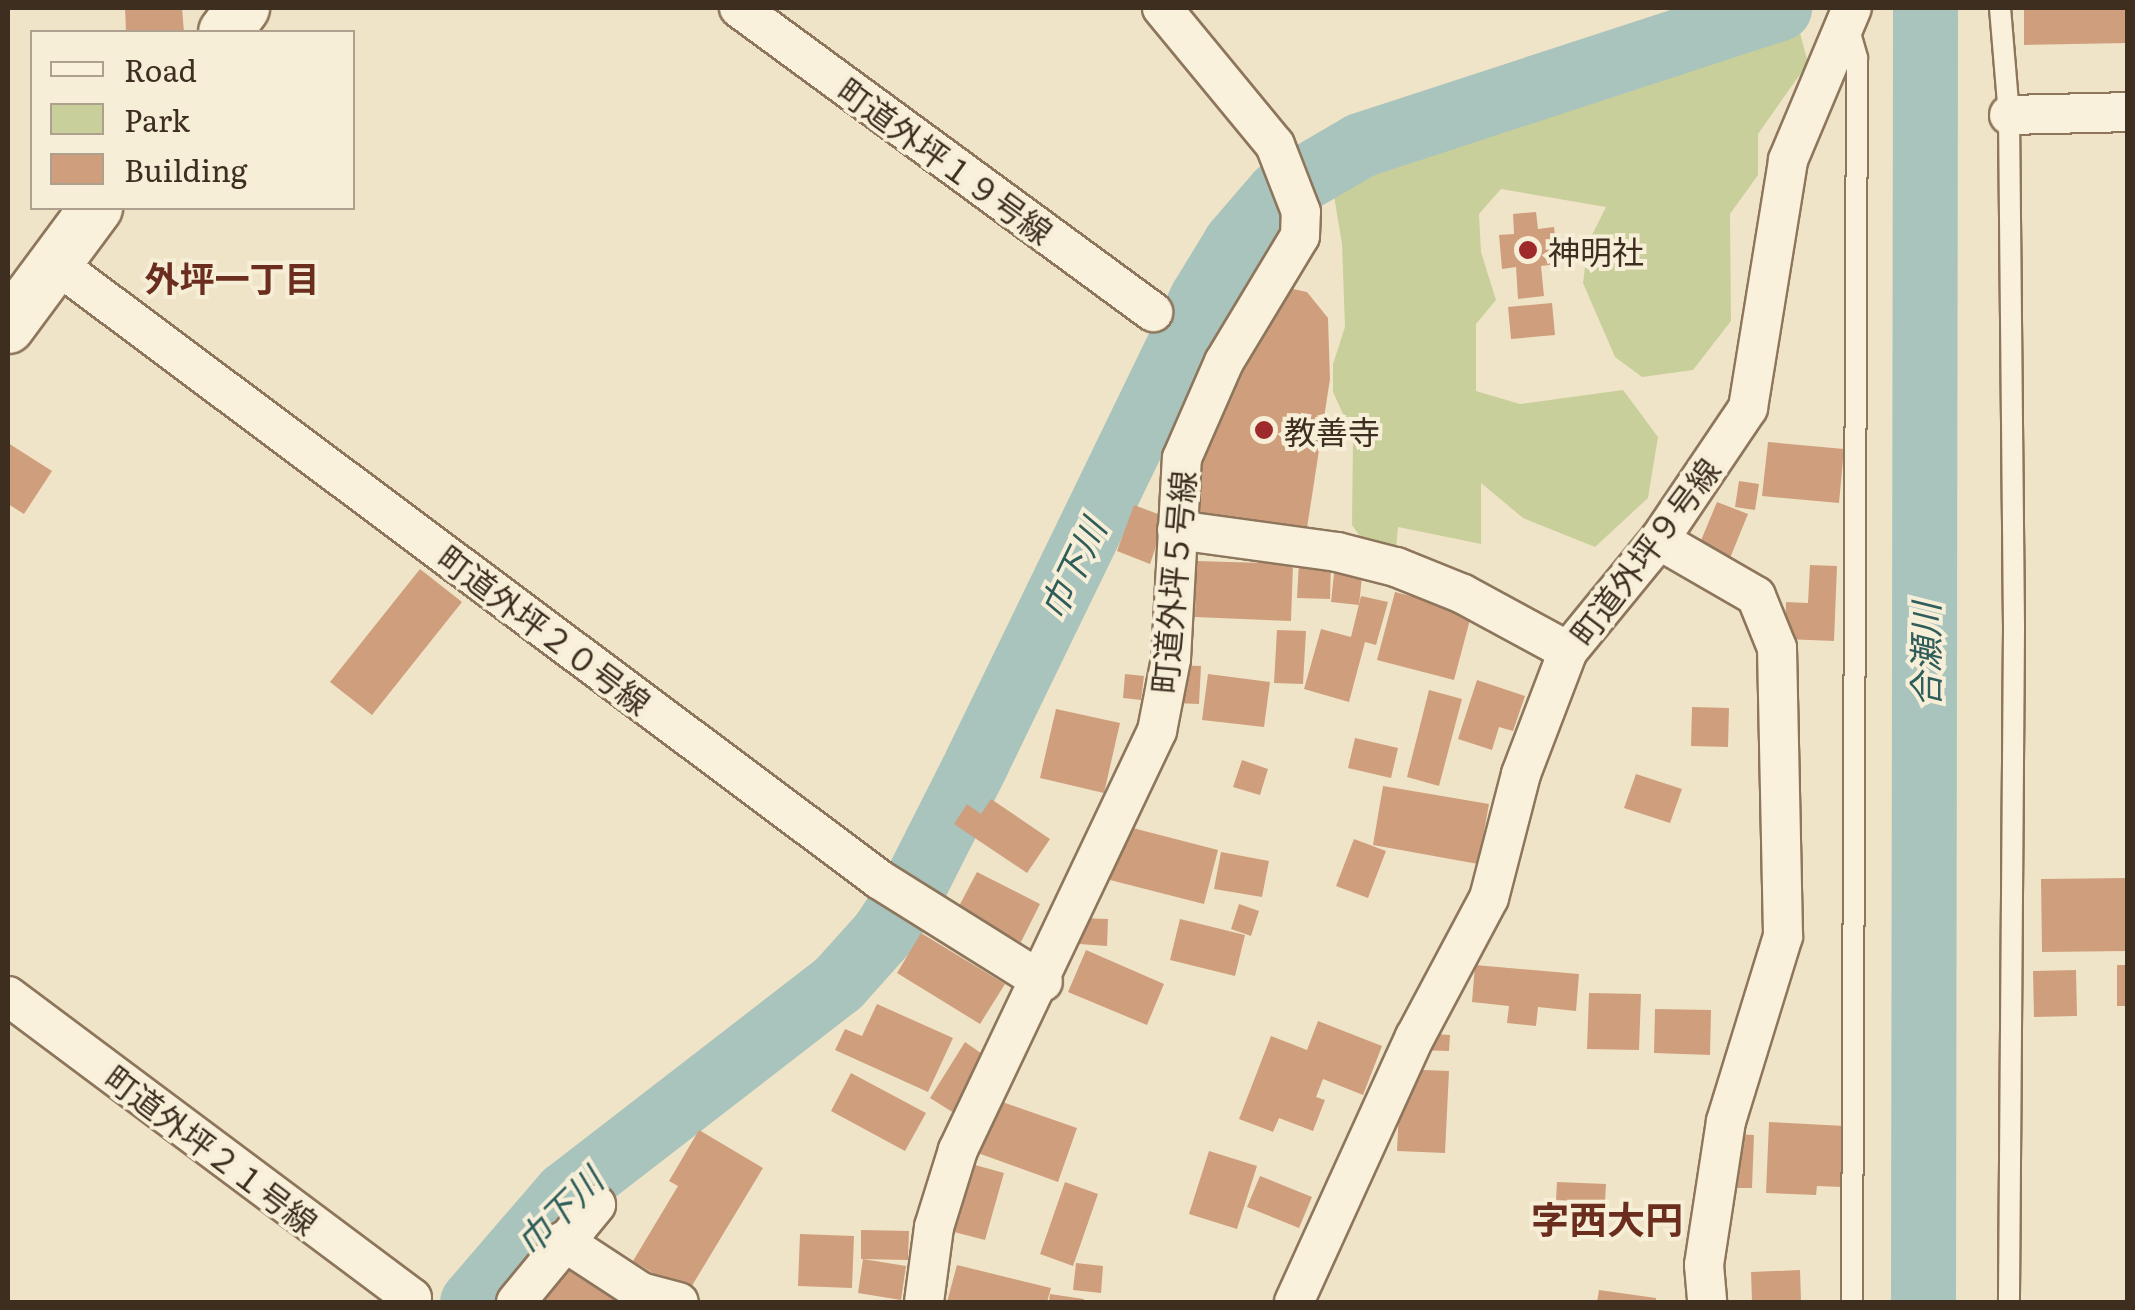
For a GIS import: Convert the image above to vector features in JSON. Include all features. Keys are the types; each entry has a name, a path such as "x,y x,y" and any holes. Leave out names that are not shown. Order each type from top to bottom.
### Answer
{"main road":[{"path":"227,30 244,8"},
{"path":"8,327 95,210"}],"street":[{"name":"町道外坪１９号線","path":"739,8 1152,312"},
{"name":"町道外坪５号線","path":"924,1302 934,1226 958,1150 1043,982 1156,731 1172,659 1182,458 1200,410 1297,243 1301,212 1280,160 1216,66 1162,8"},
{"name":"町道外坪９号線","path":"1294,1302 1415,1037 1489,898 1521,774 1568,651 1659,540 1748,408 1788,160 1850,17"},
{"path":"2009,115 2128,112"},
{"name":"町道外坪２０号線","path":"56,262 880,880 1043,982"},
{"path":"1177,530 1337,552 1396,567 1463,594 1568,651"},
{"path":"1659,540 1756,596 1777,648 1783,936 1726,1121 1704,1265 1707,1302"},
{"name":"町道外坪２１号線","path":"8,996 412,1298 409,1302"},
{"path":"516,1302 596,1205"},
{"path":"563,1241 641,1292 678,1302"}],"lane":[{"path":"2000,8 2009,115 2009,1302"},
{"path":"1850,17 1857,58 1852,1302"}],"green space":[{"path":"1711,8 1772,8 1800,33 1808,63 1758,134 1758,175 1730,214 1731,321 1693,370 1642,377 1615,357 1583,283 1588,243 1606,207 1501,189 1479,214 1481,252 1496,300 1476,324 1476,391 1520,404 1623,390 1658,437 1648,498 1595,547 1523,518 1481,483 1481,544 1398,527 1395,559 1370,551 1352,525 1353,436 1333,392 1333,364 1345,327 1342,244 1327,154 1371,123 1527,62"}],"building":[{"path":"125,8 182,8 184,30 126,30"},
{"path":"2024,8 2128,8 2128,43 2024,45"},
{"name":"神明社","path":"1536,212 1538,229 1554,227 1558,264 1541,266 1544,296 1518,299 1516,267 1502,269 1499,235 1514,234 1513,214"},
{"name":"教善寺","path":"1279,286 1307,292 1328,318 1330,379 1305,541 1189,524 1198,454"},
{"path":"1552,303 1555,335 1511,339 1508,307"},
{"path":"1768,442 1844,449 1839,503 1762,496"},
{"path":"8,443 52,471 24,514 8,504"},
{"path":"1739,481 1759,484 1755,510 1735,507"},
{"path":"1717,502 1748,514 1728,563 1697,550"},
{"path":"1134,505 1166,517 1150,564 1117,551"},
{"path":"1196,561 1293,564 1291,621 1195,617"},
{"path":"1299,561 1331,562 1330,599 1297,598"},
{"path":"1335,564 1363,567 1359,605 1331,602"},
{"path":"1810,565 1837,566 1834,641 1785,639 1786,602 1808,603"},
{"path":"420,569 462,602 372,715 330,682"},
{"path":"1395,592 1472,612 1454,680 1377,660"},
{"path":"1361,596 1388,602 1376,645 1365,642 1349,702 1304,689 1321,629 1351,637"},
{"path":"1277,630 1306,631 1303,684 1274,683"},
{"path":"1176,665 1201,666 1199,704 1173,703"},
{"path":"1125,674 1144,676 1141,700 1123,698"},
{"path":"1208,674 1270,682 1264,727 1202,720"},
{"path":"1477,680 1525,696 1513,731 1499,727 1492,750 1458,739"},
{"path":"1429,690 1462,699 1439,786 1407,777"},
{"path":"1692,707 1729,708 1728,747 1691,746"},
{"path":"1056,709 1120,723 1104,793 1040,778"},
{"path":"1355,738 1398,748 1391,778 1348,768"},
{"path":"1242,760 1268,769 1260,795 1233,787"},
{"path":"1636,774 1682,789 1670,823 1624,808"},
{"path":"1383,786 1489,804 1478,864 1373,845"},
{"path":"991,799 1050,839 1027,873 954,824 967,804 981,814"},
{"path":"1125,826 1218,850 1204,904 1110,880"},
{"path":"1354,839 1386,851 1368,898 1336,886"},
{"path":"1221,852 1269,861 1262,897 1214,889"},
{"path":"977,872 1040,904 1021,942 957,910"},
{"path":"2128,878 2128,951 2042,952 2041,879"},
{"path":"1239,904 1259,911 1251,936 1231,929"},
{"path":"1080,918 1108,919 1107,946 1079,944"},
{"path":"1180,919 1245,935 1235,976 1170,960"},
{"path":"921,933 1005,984 980,1024 897,973"},
{"path":"1086,950 1164,984 1147,1025 1068,992"},
{"path":"1475,965 1579,974 1576,1011 1538,1007 1536,1026 1507,1023 1509,1006 1472,1002"},
{"path":"2117,965 2128,965 2128,1006 2117,1006"},
{"path":"2076,970 2077,1016 2034,1017 2033,971"},
{"path":"1589,993 1641,994 1639,1050 1587,1049"},
{"path":"877,1004 953,1038 928,1092 835,1050 845,1029 862,1036"},
{"path":"1655,1009 1711,1010 1710,1055 1654,1053"},
{"path":"1318,1021 1382,1046 1363,1095 1323,1079 1316,1097 1325,1100 1313,1131 1279,1118 1273,1132 1239,1119 1271,1036 1307,1050"},
{"path":"1419,1033 1450,1035 1449,1051 1419,1050"},
{"path":"965,1042 988,1058 954,1113 930,1098"},
{"path":"1401,1069 1449,1071 1445,1153 1397,1151"},
{"path":"851,1073 926,1113 905,1151 831,1111"},
{"path":"994,1099 1077,1128 1058,1182 975,1152"},
{"path":"1769,1122 1845,1126 1842,1187 1817,1186 1816,1195 1766,1193"},
{"path":"699,1130 763,1168 687,1294 633,1261 678,1186 669,1181"},
{"path":"1732,1134 1754,1135 1752,1188 1730,1188"},
{"path":"1209,1151 1257,1166 1237,1229 1189,1214"},
{"path":"968,1163 1004,1173 985,1240 950,1231"},
{"path":"1260,1176 1312,1197 1299,1228 1247,1207"},
{"path":"1065,1182 1098,1194 1073,1266 1040,1254"},
{"path":"1557,1182 1606,1184 1605,1202 1556,1200"},
{"path":"861,1230 909,1231 908,1260 861,1259"},
{"path":"800,1234 854,1236 852,1288 798,1286"},
{"path":"863,1259 906,1266 901,1300 858,1293"},
{"path":"569,1263 620,1302 537,1302"},
{"path":"1076,1263 1103,1266 1101,1293 1073,1290"},
{"path":"957,1265 1051,1288 1047,1302 947,1302"},
{"path":"1800,1270 1801,1302 1752,1302 1751,1272"},
{"path":"1599,1290 1656,1298 1656,1302 1597,1302"},
{"path":"1050,1294 1084,1299 1084,1302 1049,1302"}],"waterway":[{"name":"巾下川","path":"472,1302 565,1194 838,983 882,934 914,886 976,763 1201,299 1235,243 1278,193 1360,145 1779,8"},
{"name":"合瀬川","path":"1923,1302 1925,8"}],"place":[{"name":"神明社","path":"1528,250"},
{"name":"教善寺","path":"1264,430"}],"district":[{"name":"外坪一丁目","path":"232,277"},
{"name":"字西大円","path":"1607,1218"}]}
